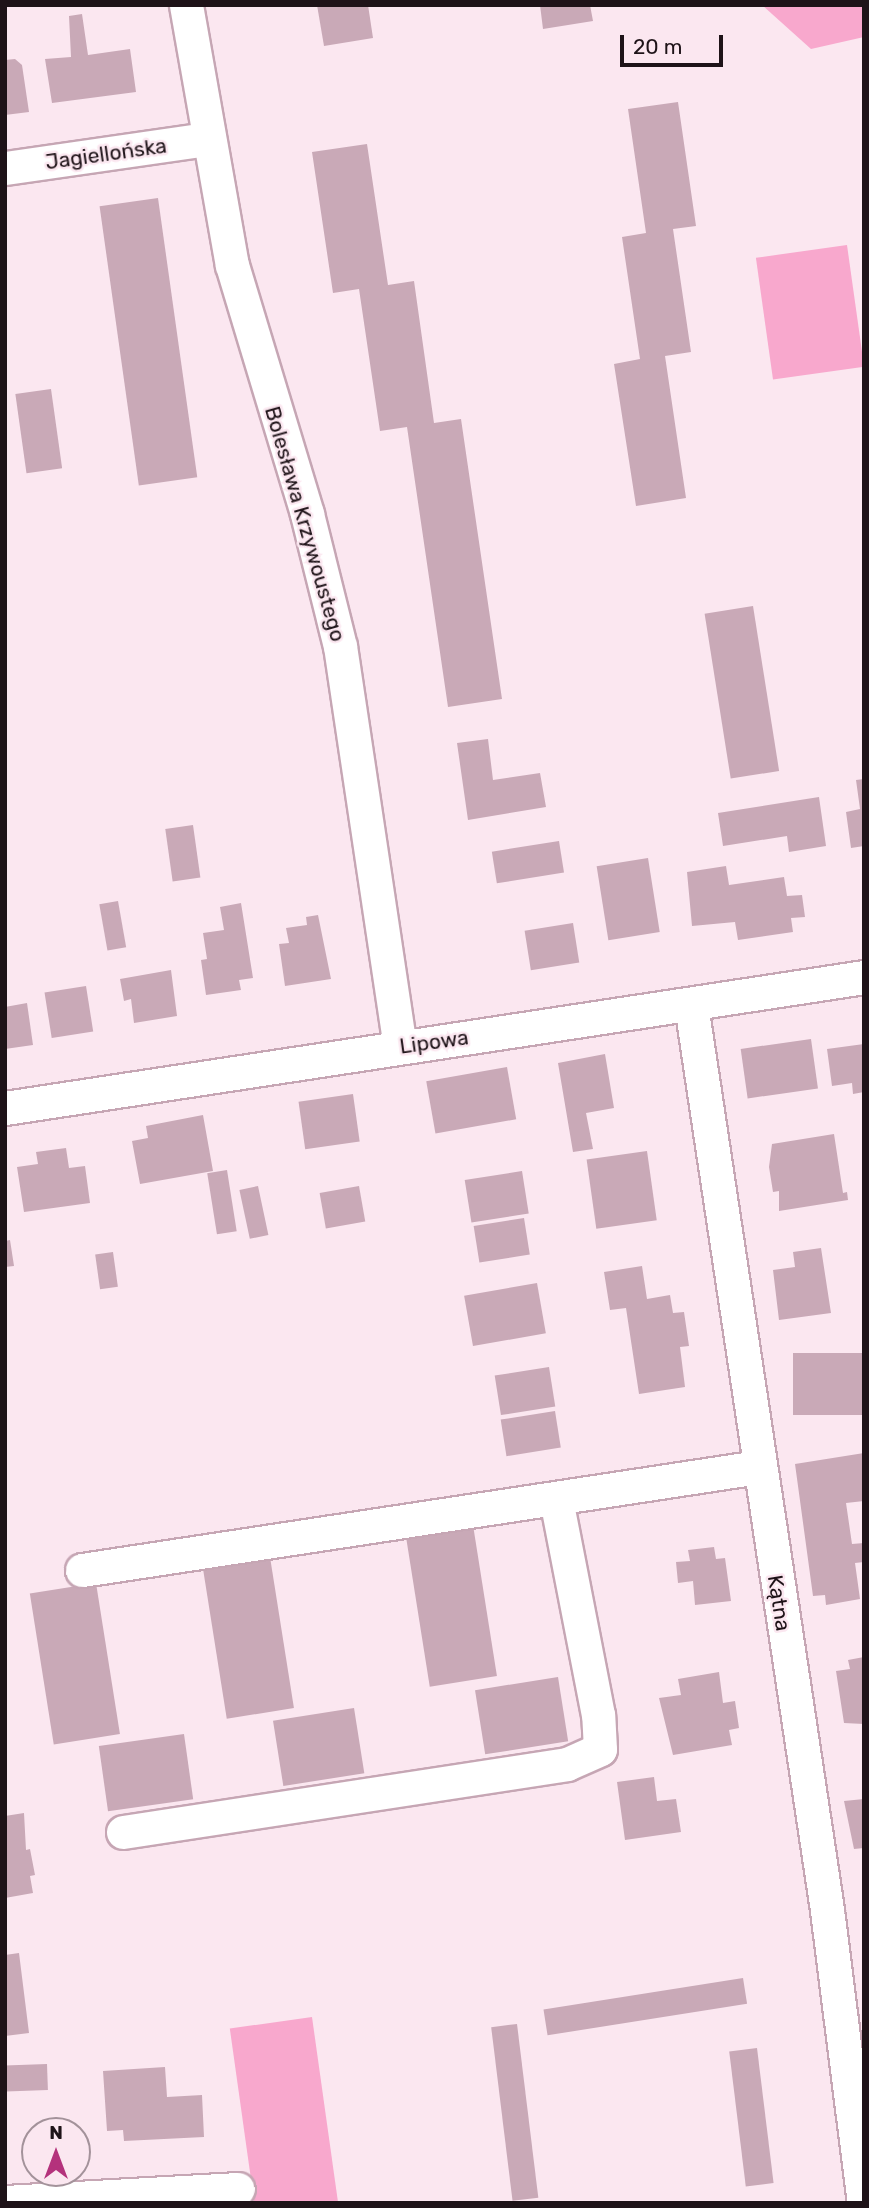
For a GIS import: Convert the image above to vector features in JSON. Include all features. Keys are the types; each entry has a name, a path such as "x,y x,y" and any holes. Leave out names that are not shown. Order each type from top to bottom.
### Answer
{"street":[{"name":"Bolesława Krzywoustego","path":"186,5 207,139 232,265 307,514 340,646 400,1047"},
{"name":"Jagiellońska","path":"5,168 207,139"},
{"name":"Lipowa","path":"5,1108 864,977"},
{"name":"Kątna","path":"691,1005 758,1467 827,1910 864,2201"},
{"path":"82,1570 758,1467"},
{"path":"123,1832 567,1764 600,1749 598,1715 556,1499"},
{"path":"5,2202 238,2189"}],"shaded area":[{"path":"762,5 864,5 864,37 811,49"},
{"path":"847,245 864,367 773,380 756,258"},
{"path":"312,2017 338,2203 254,2203 230,2029"}],"building":[{"path":"317,5 368,5 373,38 324,46"},
{"path":"540,5 590,5 593,21 543,29"},
{"path":"82,14 88,55 130,49 136,92 52,103 45,59 71,57 69,16"},
{"path":"15,59 22,65 29,112 5,115 5,60"},
{"path":"678,102 696,226 673,229 691,352 665,356 686,498 636,506 614,364 640,359 622,237 646,233 628,109"},
{"path":"367,144 388,285 414,281 434,423 461,419 502,699 448,707 407,427 380,431 359,289 333,293 312,152"},
{"path":"158,198 197,477 139,485 100,206"},
{"path":"51,389 62,468 26,473 15,394"},
{"path":"753,606 779,771 731,779 705,614"},
{"path":"488,739 493,780 540,773 546,807 468,820 457,743"},
{"path":"864,779 864,846 851,848 846,812 860,809 856,780"},
{"path":"819,797 826,846 789,852 787,836 723,846 718,813"},
{"path":"193,825 200,877 173,881 165,829"},
{"path":"559,841 564,873 497,883 492,852"},
{"path":"648,858 660,932 608,940 597,866"},
{"path":"726,866 729,885 784,877 787,896 802,895 805,917 791,918 793,932 738,940 735,922 692,926 687,872"},
{"path":"118,901 126,947 107,951 99,904"},
{"path":"241,903 253,978 239,980 241,990 206,995 201,960 207,959 203,933 224,930 220,907"},
{"path":"318,915 331,979 285,986 279,944 289,943 286,928 307,925 306,917"},
{"path":"573,923 579,963 531,970 525,931"},
{"path":"171,970 177,1016 134,1023 131,999 124,1001 120,979"},
{"path":"86,986 93,1031 52,1038 45,993"},
{"path":"27,1003 33,1045 5,1049 5,1007"},
{"path":"811,1039 818,1089 748,1098 741,1049"},
{"path":"864,1044 864,1092 853,1094 852,1083 832,1086 827,1049"},
{"path":"605,1054 614,1108 586,1113 593,1149 573,1152 558,1063"},
{"path":"507,1067 516,1119 435,1133 426,1081"},
{"path":"353,1094 360,1142 305,1149 299,1102"},
{"path":"203,1115 213,1171 140,1184 132,1141 148,1138 146,1126"},
{"path":"834,1134 843,1193 847,1192 848,1200 779,1211 779,1191 773,1192 769,1167 772,1144"},
{"path":"66,1148 69,1168 85,1166 90,1203 24,1212 17,1167 38,1164 36,1152"},
{"path":"647,1151 657,1220 596,1229 587,1159"},
{"path":"227,1170 237,1231 217,1234 207,1173"},
{"path":"522,1171 529,1213 471,1223 465,1180"},
{"path":"258,1186 268,1235 250,1239 239,1190"},
{"path":"359,1186 365,1221 326,1228 320,1193"},
{"path":"524,1218 530,1255 479,1263 474,1226"},
{"path":"10,1240 14,1266 5,1267 5,1241"},
{"path":"821,1248 831,1313 779,1320 773,1270 795,1267 793,1252"},
{"path":"113,1252 118,1287 100,1289 95,1255"},
{"path":"642,1266 647,1299 670,1295 673,1313 684,1312 689,1346 680,1347 685,1387 639,1394 626,1308 610,1310 604,1272"},
{"path":"537,1283 546,1333 473,1346 464,1296"},
{"path":"793,1353 864,1353 864,1415 793,1415"},
{"path":"549,1367 555,1407 501,1415 495,1376"},
{"path":"555,1411 561,1448 506,1456 501,1420"},
{"path":"864,1453 864,1501 846,1503 852,1544 864,1543 864,1562 855,1563 860,1599 826,1605 825,1595 813,1596 795,1464"},
{"path":"473,1525 497,1676 430,1687 406,1536"},
{"path":"714,1547 716,1559 725,1558 731,1601 695,1605 693,1581 678,1583 676,1562 690,1561 688,1550"},
{"path":"270,1557 294,1708 227,1719 203,1568"},
{"path":"96,1583 120,1734 54,1745 30,1593"},
{"path":"864,1657 864,1724 844,1723 836,1671 850,1669 848,1660"},
{"path":"719,1672 723,1703 735,1701 739,1728 729,1730 732,1745 673,1755 659,1698 681,1695 678,1679"},
{"path":"558,1677 568,1741 485,1754 475,1690"},
{"path":"354,1708 364,1773 283,1786 273,1721"},
{"path":"184,1734 193,1799 108,1811 99,1746"},
{"path":"654,1777 657,1801 676,1799 681,1832 625,1840 617,1782"},
{"path":"864,1799 864,1848 854,1849 844,1801"},
{"path":"24,1813 26,1850 30,1849 35,1875 30,1876 33,1893 5,1898 5,1816"},
{"path":"19,1953 29,2033 5,2036 5,1955"},
{"path":"743,1978 747,2004 548,2035 543,2010"},
{"path":"517,2024 538,2198 513,2201 491,2027"},
{"path":"757,2048 774,2183 746,2186 729,2051"},
{"path":"47,2064 48,2090 6,2091 5,2065"},
{"path":"165,2067 167,2097 202,2095 204,2137 124,2141 123,2130 107,2131 103,2071"}]}
